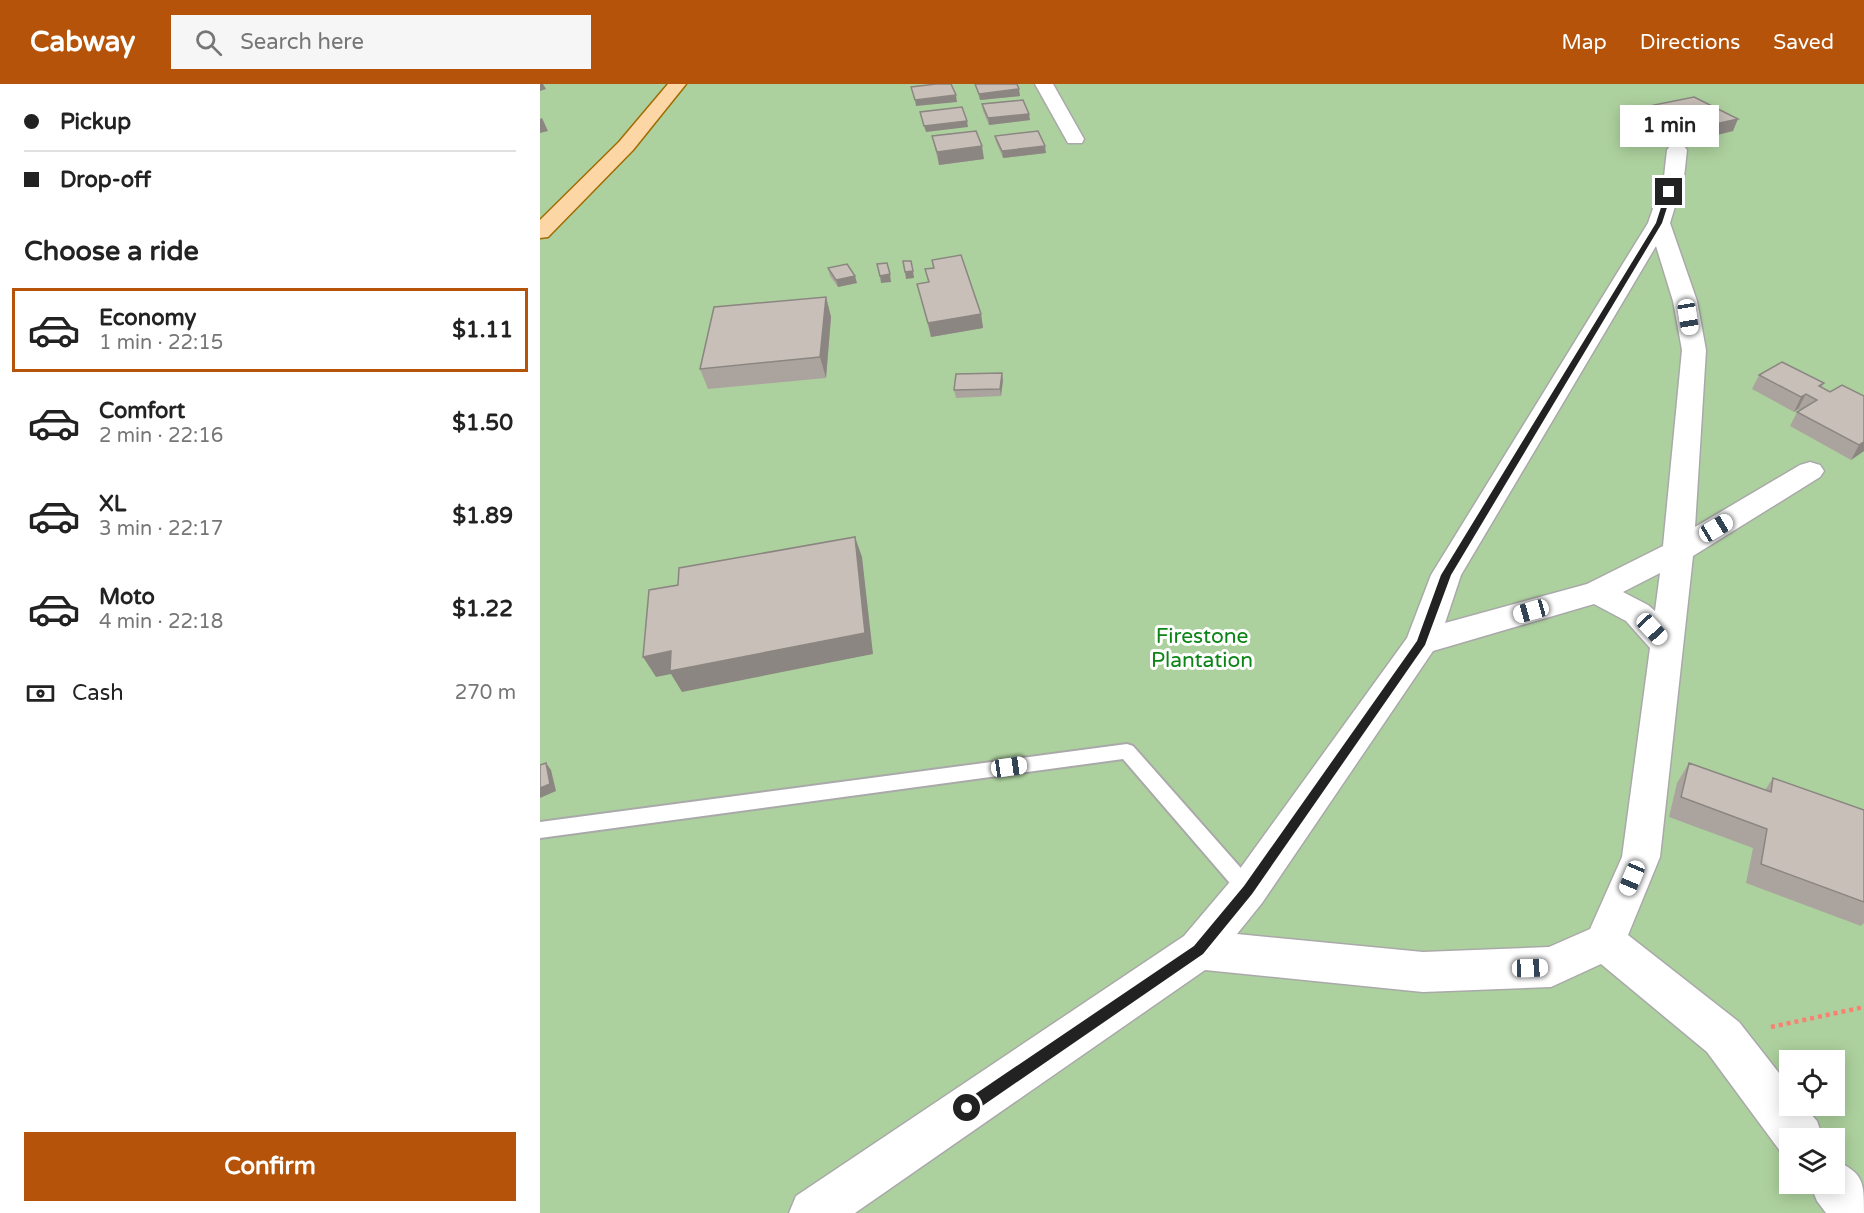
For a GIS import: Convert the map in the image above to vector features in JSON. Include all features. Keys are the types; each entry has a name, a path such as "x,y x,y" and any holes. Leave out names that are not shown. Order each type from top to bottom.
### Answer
{"main road":[{"path":"540,232 626,146 677,84"}],"street":[{"path":"1044,84 1075,139"},
{"path":"813,1213 1198,950 1248,890 1422,642 1446,575 1659,223 1674,177 1677,150"},
{"path":"1198,950 1423,972 1551,967 1605,942 1641,857 1678,551 1694,350 1685,301 1659,223"},
{"path":"1422,642 1597,592 1678,551 1810,471"},
{"path":"1597,592 1637,613 1667,645"},
{"path":"1605,942 1723,1037 1792,1128"},
{"path":"1842,1194 1857,1213"}],"lane":[{"path":"540,830 1127,751 1248,890"}],"path":[{"path":"1723,1037 1864,1007"}],"green space":[{"name":"Firestone Plantation","path":"540,84 1864,84 1864,1213 540,1213"}],"building":[{"path":"951,84 956,95 915,100 911,87"},
{"path":"975,84 1017,84 1019,89 979,94"},
{"path":"1694,97 1738,119 1697,128 1654,105"},
{"path":"1023,100 1029,114 988,118 982,104"},
{"path":"962,107 967,121 924,126 920,112"},
{"path":"976,131 982,146 937,152 932,136"},
{"path":"1038,131 1045,146 1002,151 995,136"},
{"path":"961,255 981,314 928,323 917,284 929,282 925,269 934,268 932,260"},
{"path":"903,261 911,261 913,271 905,272"},
{"path":"887,263 890,274 880,276 877,264"},
{"path":"847,264 855,276 836,280 828,268"},
{"path":"826,297 820,357 700,369 714,307"},
{"path":"1782,362 1824,383 1819,386 1830,392 1842,385 1864,396 1864,442 1859,445 1797,412 1817,400 1806,394 1801,397 1759,375"},
{"path":"1002,373 1000,389 954,390 956,374"},
{"path":"855,537 865,633 670,671 671,651 643,657 649,590 678,585 679,568"},
{"path":"546,763 550,784 540,788 540,765"},
{"path":"1689,763 1771,792 1773,778 1864,810 1864,902 1761,864 1767,829 1681,797"}],"route":[{"path":"967,1108 1198,950 1248,890 1422,642 1446,575 1659,223 1669,192"}]}
